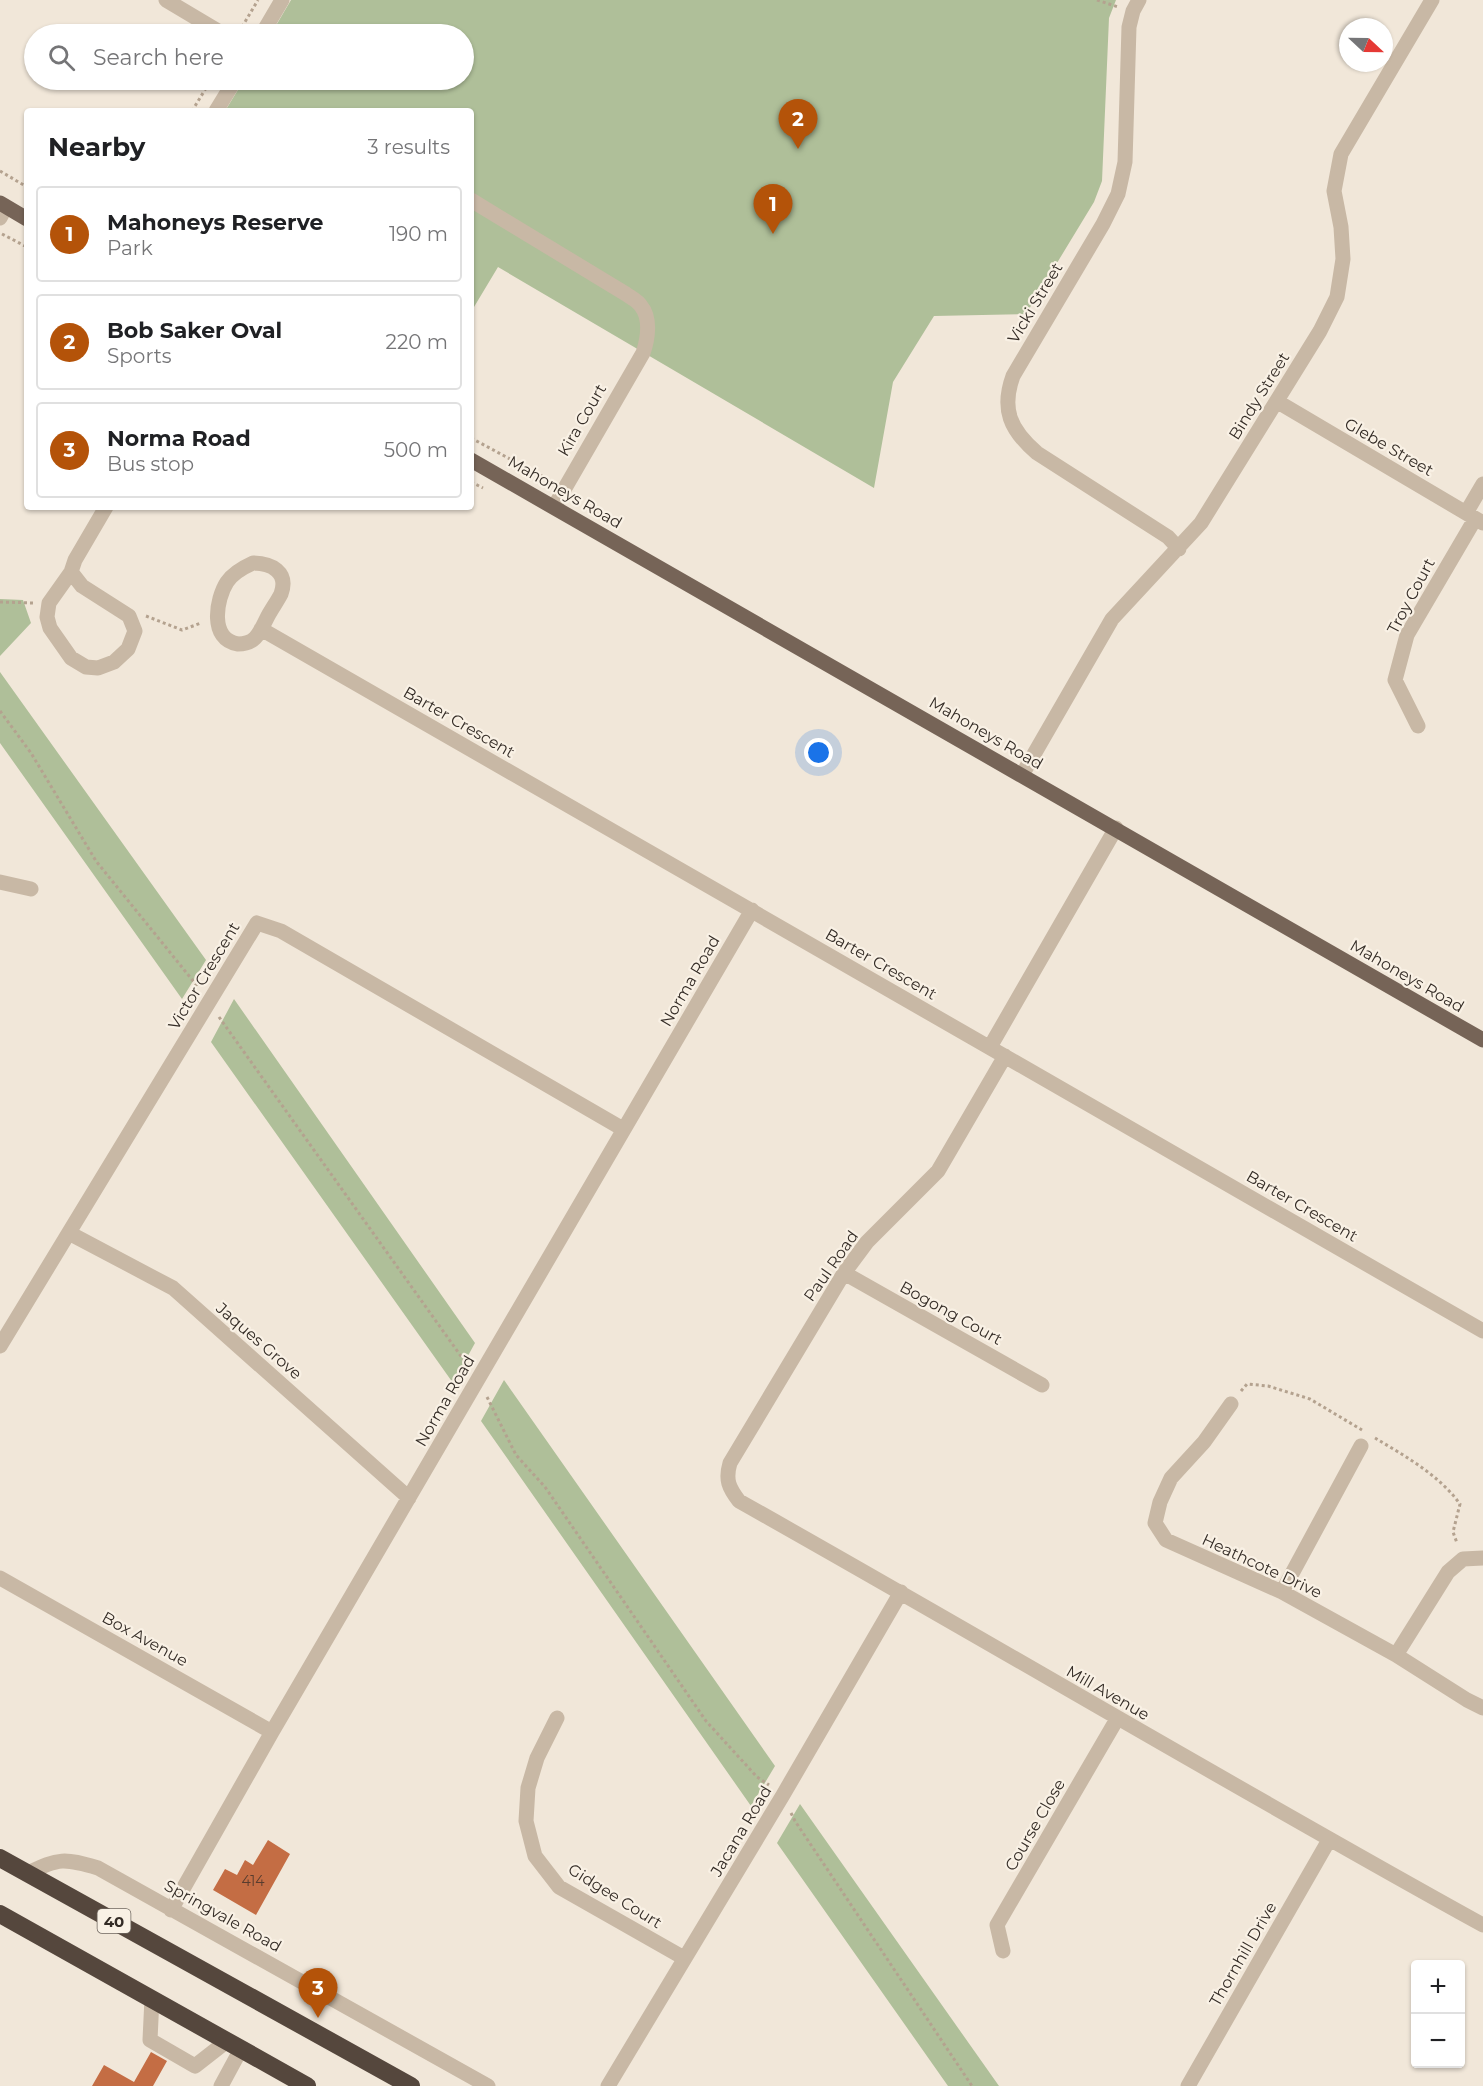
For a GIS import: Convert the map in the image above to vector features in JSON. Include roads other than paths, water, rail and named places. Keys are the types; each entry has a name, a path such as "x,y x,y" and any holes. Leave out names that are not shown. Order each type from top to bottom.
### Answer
{"highway":[{"name":"40","path":"0,1858 411,2086"},
{"path":"0,1914 307,2086"}],"main road":[{"path":"2,209 24,218"},
{"name":"Mahoneys Road","path":"474,462 1116,828 1483,1041"}],"street":[{"path":"166,0 206,24"},
{"path":"268,24 282,0"},
{"name":"Bindy Street","path":"1022,775 1112,619 1201,523 1320,331 1337,297 1343,258 1335,191 1341,154 1432,0"},
{"name":"Vicki Street","path":"1136,5 1128,27 1125,162 1118,194 1103,224 1013,376 1007,391 1006,404 1014,427 1037,453 1168,537 1179,549"},
{"path":"218,108 229,90"},
{"name":"Kira Court","path":"474,202 626,294 642,306 647,322 648,339 643,352 554,507"},
{"name":"Glebe Street","path":"1278,402 1475,518"},
{"name":"Troy Court","path":"1418,726 1395,681 1407,635 1475,518 1483,484"},
{"path":"71,572 82,586 129,616 135,631 128,649 114,662 98,668 86,667 71,658 50,628 47,616 49,603 71,572 75,560 104,510"},
{"path":"253,563 266,563 277,570 282,580 281,593 261,629 255,638 246,643 237,644 228,640 221,632 216,618 219,597 228,580 240,569 253,563"},
{"name":"Barter Crescent","path":"261,629 1483,1331"},
{"path":"990,1047 1116,828"},
{"path":"0,882 31,889"},
{"name":"Norma Road","path":"171,1910 272,1731 752,910"},
{"name":"Victor Crescent","path":"0,1346 257,923 281,931 623,1129"},
{"name":"Paul Road","path":"727,1480 730,1463 844,1274 867,1242 938,1171 1005,1056"},
{"name":"Jaques Grove","path":"69,1233 173,1288 409,1498"},
{"name":"Bogong Court","path":"844,1274 1042,1385"},
{"name":"Heathcote Drive","path":"1231,1404 1204,1442 1171,1478 1160,1502 1155,1523 1166,1540 1282,1592 1396,1654 1483,1708"},
{"path":"1282,1592 1361,1446"},
{"name":"Mill Avenue","path":"727,1480 730,1490 739,1501 901,1592 1329,1840 1483,1925"},
{"path":"1396,1654 1448,1572 1463,1559 1483,1558"},
{"name":"Box Avenue","path":"0,1578 272,1731"},
{"name":"Jacana Road","path":"608,2086 783,1795 901,1592"},
{"name":"Gidgee Court","path":"557,1718 537,1758 528,1788 525,1821 535,1856 559,1887 684,1958"},
{"name":"Course Close","path":"1003,1951 997,1925 1117,1719"},
{"name":"Thornhill Drive","path":"1188,2086 1329,1840"},
{"name":"Springvale Road","path":"28,1873 53,1861 98,1868 460,2079 488,2086"},
{"path":"152,1998 150,2040 195,2066 234,2045"},
{"path":"221,2086 234,2045"}],"place":[{"name":"Bob Saker Oval","path":"798,149"},
{"name":"Mahoneys Reserve","path":"773,234"},
{"name":"Norma Road","path":"318,2018"}]}
